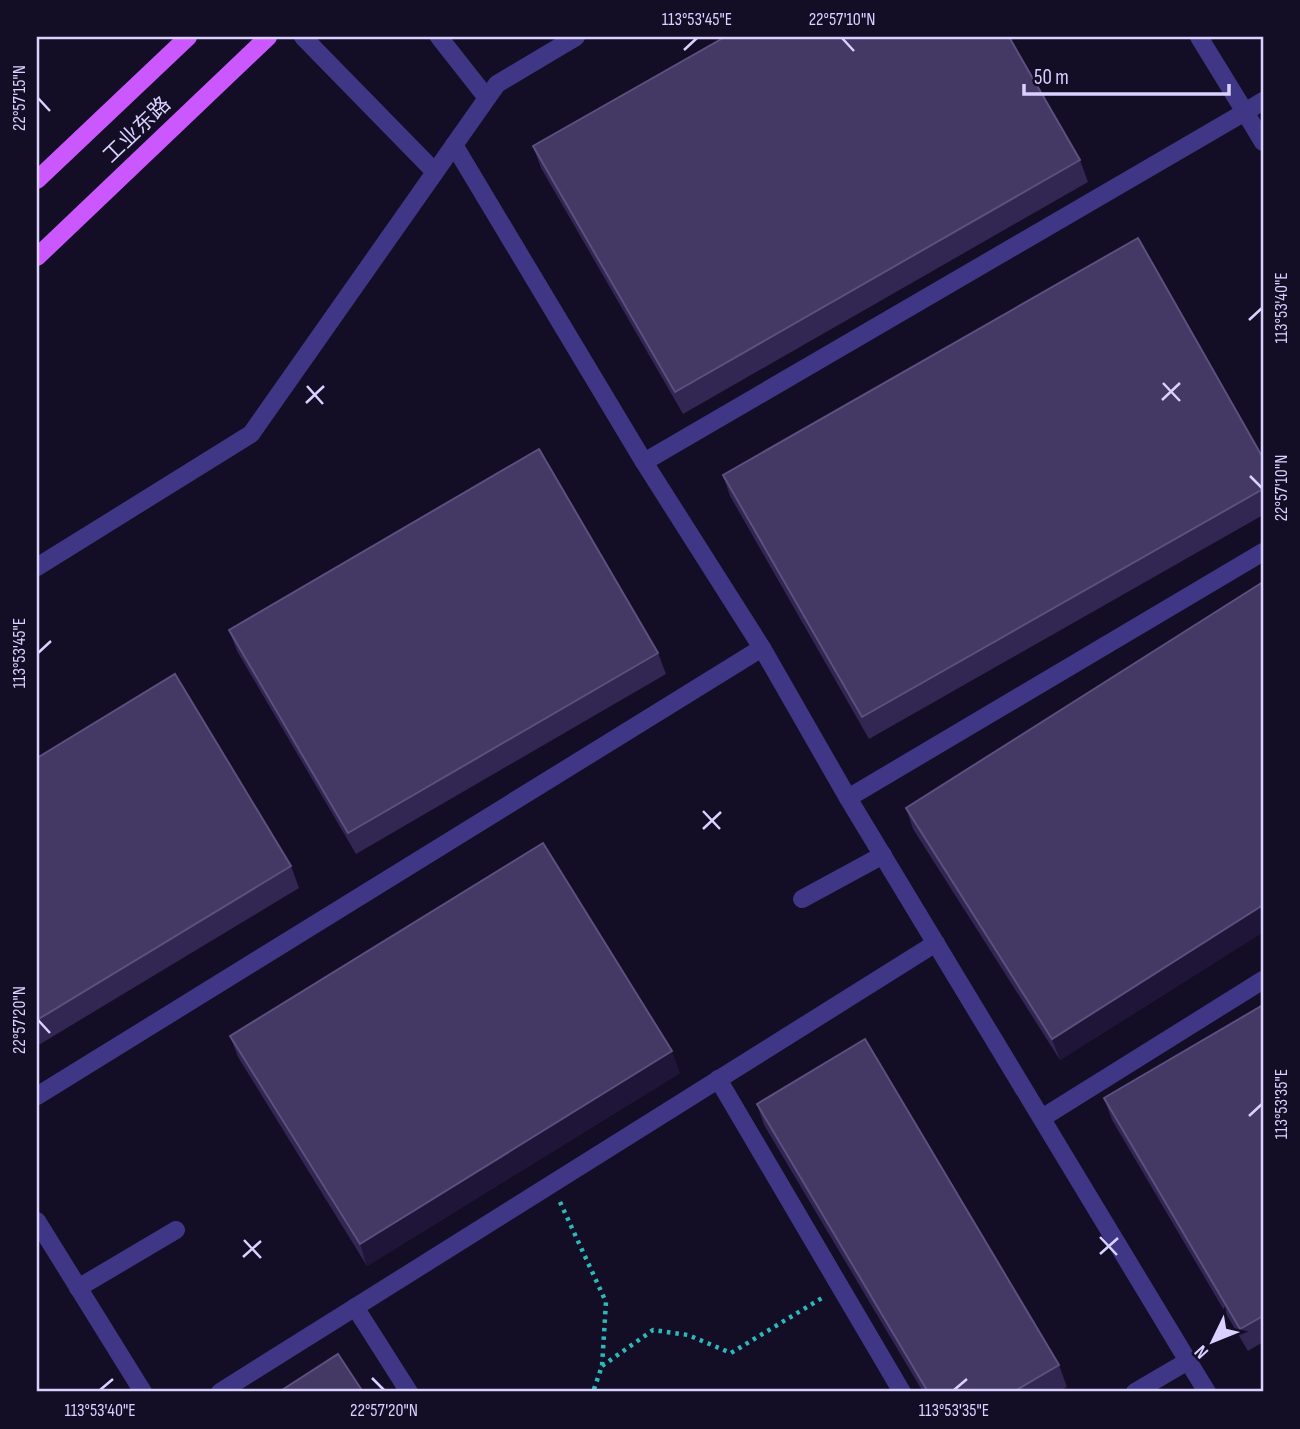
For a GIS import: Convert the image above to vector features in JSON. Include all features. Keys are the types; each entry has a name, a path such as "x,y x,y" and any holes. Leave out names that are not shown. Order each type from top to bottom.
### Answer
{"main road":[{"name":"工业东路","path":"37,180 188,37"},
{"name":"工业东路","path":"37,257 268,37"}],"street":[{"path":"303,37 435,172"},
{"path":"439,37 487,98"},
{"path":"37,567 251,434 497,84 576,37"},
{"path":"1199,37 1263,142"},
{"path":"644,462 1263,101"},
{"path":"454,145 644,462 762,648 848,798 1207,1392"},
{"path":"848,798 1263,552"},
{"path":"37,1096 762,648"},
{"path":"802,899 883,855"},
{"path":"220,1392 936,943"},
{"path":"1042,1118 1263,980"},
{"path":"718,1079 902,1392"},
{"path":"37,1221 143,1392"},
{"path":"78,1288 176,1230"},
{"path":"355,1307 409,1392"},
{"path":"1135,1392 1188,1361"}],"path":[{"path":"551,1184 606,1302 602,1366 593,1392"},
{"path":"602,1366 653,1330 688,1335 731,1353 841,1287"}],"building":[{"path":"725,37 1009,37 1080,160 675,392 533,146"},
{"path":"1138,238 1263,458 1263,489 862,717 723,475"},
{"path":"539,449 658,653 348,833 229,630"},
{"path":"1263,582 1263,905 1052,1039 906,808"},
{"path":"175,674 291,866 37,1020 37,758"},
{"path":"543,843 672,1051 360,1244 230,1036"},
{"path":"1263,1005 1263,1316 1240,1329 1104,1098"},
{"path":"865,1039 1059,1365 1013,1392 928,1392 757,1104"},
{"path":"338,1354 363,1392 279,1392"}]}
